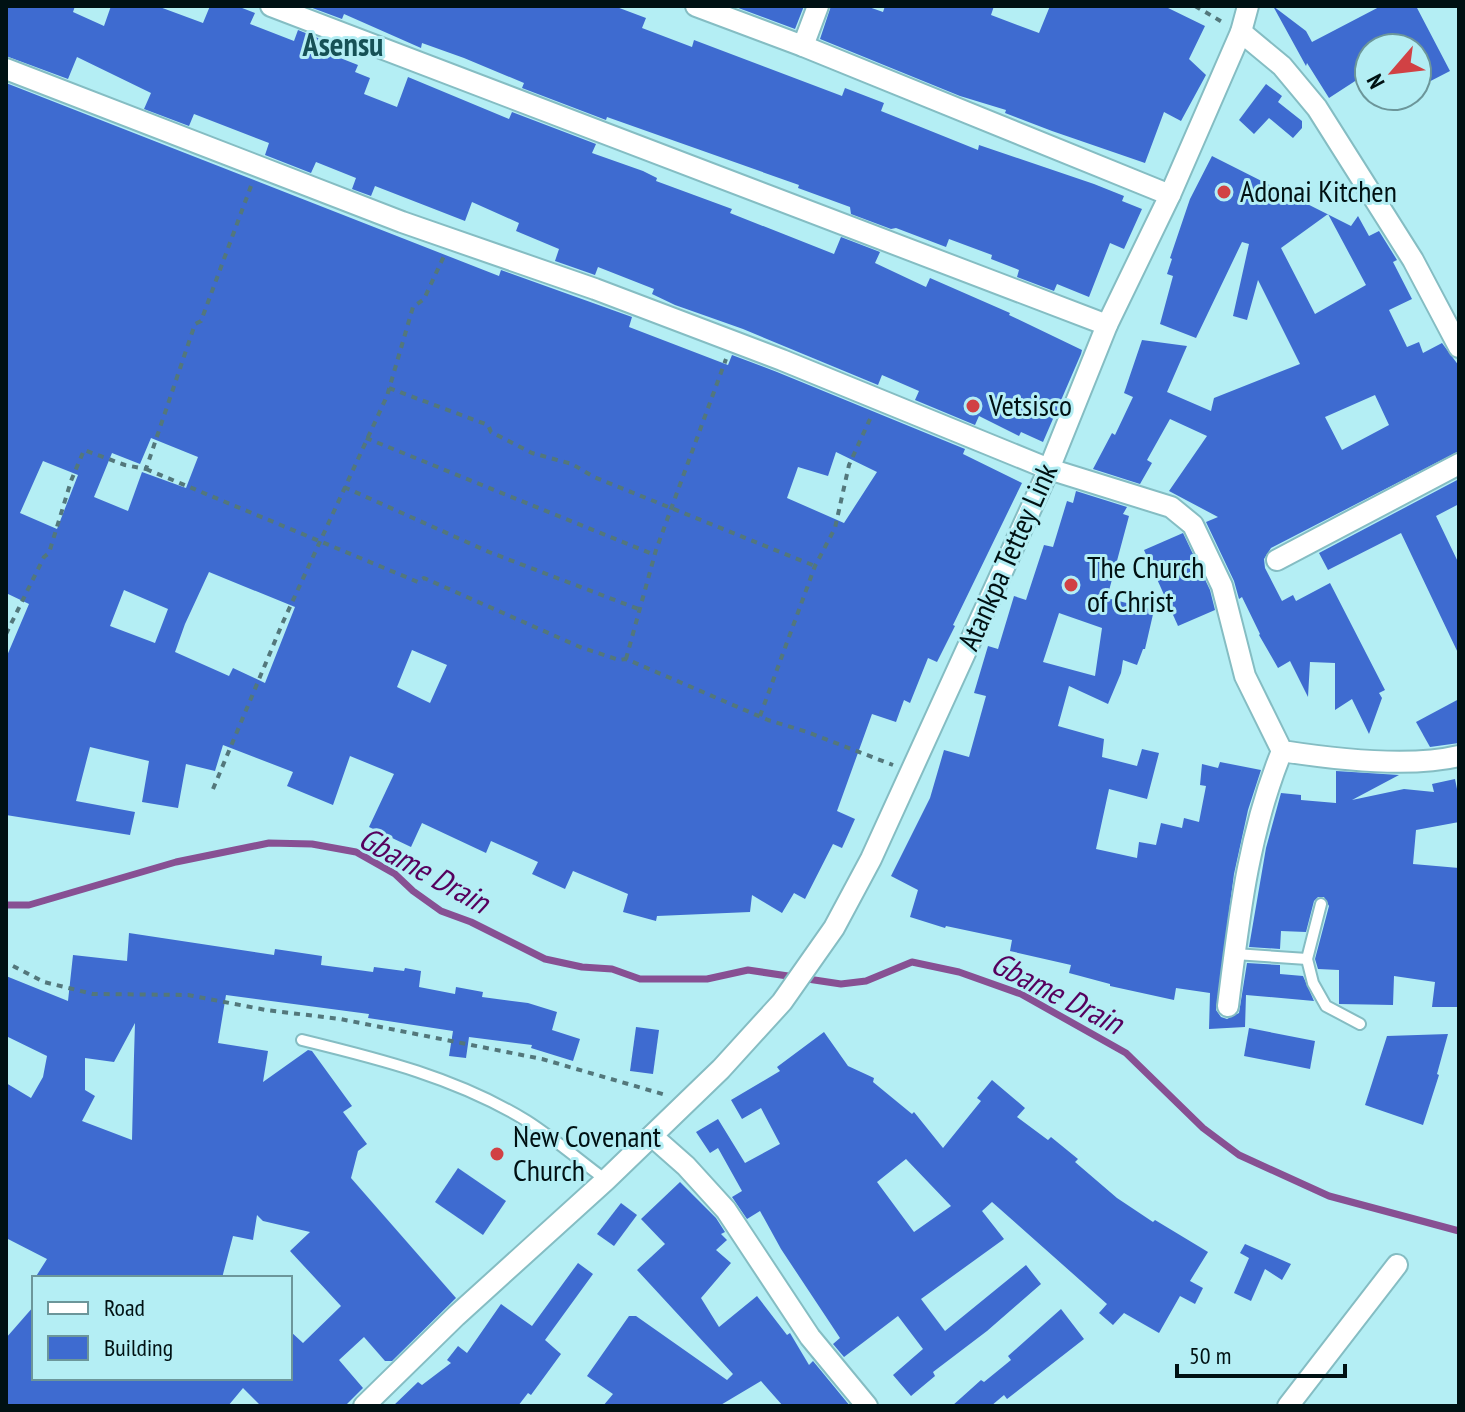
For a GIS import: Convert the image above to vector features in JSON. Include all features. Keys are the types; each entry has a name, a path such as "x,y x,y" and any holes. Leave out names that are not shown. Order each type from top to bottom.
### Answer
{"street":[{"path":"271,6 1107,325"},
{"path":"696,6 803,46 1170,195"},
{"path":"803,46 818,6"},
{"name":"Atankpa Tettey Link","path":"364,1406 456,1316 687,1102 782,1002 834,928 871,859 1049,469 1107,325 1170,195 1241,32 1248,6"},
{"path":"1241,32 1282,66 1317,108 1413,260 1459,347"},
{"path":"6,69 451,239 734,342 1049,469 1171,507 1193,525 1222,586 1245,676 1282,751 1247,862 1228,1006"},
{"path":"1277,560 1459,464"},
{"path":"1282,751 1325,758 1432,762 1459,756"},
{"path":"652,1136 686,1166 726,1210 810,1337 867,1406"},
{"path":"1288,1406 1397,1265"}],"lane":[{"path":"1321,904 1307,959 1313,983 1326,1006 1360,1024"},
{"path":"1235,954 1307,959"},
{"path":"302,1040 401,1064 463,1088 527,1122 606,1180"}],"path":[{"path":"1195,6 1241,32"},
{"path":"146,469 195,324 201,321 258,166"},
{"path":"213,789 319,540 389,388 413,307 424,299 451,239"},
{"path":"626,659 655,555 734,342"},
{"path":"389,388 488,425 491,432 532,453 572,464 594,477 815,566"},
{"path":"760,716 815,566 835,528 849,465 878,400"},
{"path":"366,438 655,555"},
{"path":"6,634 44,557 49,553 84,450 146,469 418,582 424,578 580,647 619,660 626,659 760,716 885,761 909,774"},
{"path":"344,487 489,552 641,610"},
{"path":"13,966 44,982 93,994 188,995 266,1010 340,1019 542,1059 687,1102"}],"building":[{"path":"6,6 75,6 73,12 104,26 111,6 157,6 203,23 210,6 237,6 255,13 250,24 294,41 298,30 333,44 330,54 358,65 355,72 370,78 364,94 397,107 408,77 509,119 512,112 596,144 592,153 643,171 657,178 656,181 732,209 730,213 834,254 841,237 880,252 875,263 926,287 930,278 1010,313 1082,350 1081,354 1043,442 1021,432 1019,436 979,416 975,425 915,400 919,391 882,375 878,385 743,329 675,305 652,294 654,289 598,267 595,275 555,261 559,249 516,231 519,223 472,202 465,221 375,186 371,196 352,189 356,178 316,162 311,173 265,155 269,143 194,114 189,126 144,109 151,93 77,57 68,79 6,56"},
{"path":"307,6 614,6 646,18 642,28 692,47 694,40 842,96 845,88 884,103 881,111 978,150 979,145 1094,184 1124,196 1122,201 1142,209 1124,249 1110,243 1089,297 1057,284 1054,291 1017,277 1019,270 991,259 992,255 949,239 946,247 896,228 891,229 851,214 850,207 798,188 799,185 607,117 606,120 522,88 524,83 464,58 422,43 421,48 344,14 342,19"},
{"path":"733,6 804,6 795,29"},
{"path":"831,6 866,6 883,12 885,6 994,6 991,15 1039,33 1050,6 1164,6 1205,26 1189,59 1206,75 1181,121 1164,112 1145,163 1052,131 1005,113 1006,110 960,96 820,39"},
{"path":"1273,6 1306,31 1312,42 1381,6 1416,6 1430,32 1353,32 1353,82 1329,98 1307,63 1306,66"},
{"path":"1433,38 1450,71 1433,80"},
{"path":"6,83 499,276 501,270 632,317 629,327 728,365 732,355 777,372 965,449 963,454 1022,483 937,662 928,658 910,703 904,700 896,722 872,714 837,811 855,819 842,848 833,844 805,899 794,893 782,913 752,895 750,912 657,916 656,921 623,912 628,894 573,871 565,889 532,874 538,862 491,841 486,853 422,823 411,847 369,827 394,774 350,756 333,805 287,786 293,772 223,745 215,771 186,764 178,808 142,802 149,761 90,747 76,801 135,812 130,835 6,815 6,658 29,604 6,593","holes":["151,438 198,457 186,488 142,472 128,511 94,497 112,453 140,464","836,452 877,472 844,523 787,498 798,467 828,476","43,461 78,475 57,529 20,513","209,572 295,607 265,683 233,668 229,676 175,652","124,590 168,609 155,643 110,626","412,650 447,665 430,703 397,687"]},
{"path":"1266,84 1282,96 1278,102 1302,121 1302,128 1293,138 1269,118 1254,134 1239,120"},
{"path":"1212,156 1328,214 1281,248 1315,314 1366,285 1328,215 1351,226 1358,216 1369,236 1379,231 1397,260 1393,262 1412,299 1389,310 1407,347 1419,342 1423,353 1442,343 1459,366 1459,451 1271,548 1264,559 1265,568 1282,601 1293,595 1296,601 1330,583 1385,690 1379,693 1382,698 1369,734 1352,699 1335,710 1335,663 1310,662 1308,697 1290,661 1278,668 1242,597 1239,599 1234,581 1206,522 1218,517 1169,491 1207,436 1170,419 1147,460 1152,463 1140,484 1093,469 1112,433 1115,435 1133,397 1124,393 1142,340 1187,346 1167,392 1211,411 1214,398 1300,364 1258,280 1247,320 1233,316 1249,244 1242,242 1196,338 1160,324 1173,276 1167,274 1170,258 1190,199","holes":["1375,395 1389,425 1342,450 1325,417"]},
{"path":"1459,479 1459,504 1436,516 1459,564 1459,655 1401,533 1328,570 1319,553"},
{"path":"1076,491 1127,507 1123,514 1129,516 1107,598 1154,610 1145,649 1137,665 1123,660 1108,704 1069,686 1058,726 1104,739 1102,757 1137,766 1142,749 1159,753 1147,799 1109,789 1096,849 1137,858 1139,842 1156,845 1161,823 1182,828 1184,818 1199,822 1206,786 1200,785 1202,764 1218,768 1220,762 1261,770 1248,810 1234,874 1216,1010 1227,1019 1239,1013 1247,963 1280,965 1280,974 1303,976 1314,1001 1246,995 1245,1027 1209,1029 1210,993 1176,988 1174,1000 1110,986 1069,973 1071,965 1010,951 1012,940 945,928 910,917 918,890 891,876 930,798 944,750 969,757 986,696 974,693 988,646 998,649 1014,596 1026,600 1044,545 1053,547 1067,501 1073,503","holes":["1059,613 1102,628 1095,676 1043,662"]},
{"path":"1183,533 1210,590 1215,610 1178,626 1144,550"},
{"path":"1459,699 1459,743 1430,747 1416,722"},
{"path":"1336,771 1399,775 1352,800 1404,789 1434,792 1432,784 1455,779 1459,822 1416,830 1413,864 1459,868 1459,1007 1432,1007 1435,982 1394,976 1393,1005 1339,1004 1339,970 1318,969 1315,959 1329,906 1324,897 1314,901 1306,932 1281,931 1280,949 1249,947 1266,848 1281,793 1301,795 1301,800 1336,803"},
{"path":"129,933 274,955 275,949 322,956 321,965 373,972 374,967 404,971 405,968 421,971 419,987 455,994 456,987 483,992 482,997 528,1003 557,1012 552,1030 580,1039 573,1061 531,1048 532,1045 469,1037 466,1058 449,1056 453,1031 368,1018 369,1014 226,995 218,1043 268,1051 263,1082 308,1050 312,1051 352,1106 343,1112 367,1144 358,1151 351,1178 456,1298 392,1361 385,1361 364,1337 339,1360 363,1388 345,1406 261,1406 243,1388 228,1406 6,1406 6,1338 32,1308 32,1380 292,1380 292,1333 303,1343 341,1306 290,1251 310,1232 263,1221 257,1215 253,1240 233,1236 223,1276 36,1276 47,1259 6,1238 6,1083 31,1098 43,1077 47,1056 6,1036 6,976 68,1001 73,955 127,961","holes":["135,1023 132,1140 82,1121 95,1096 85,1090 85,1058 114,1062"]},
{"path":"636,1027 659,1030 653,1074 630,1071"},
{"path":"1249,1028 1315,1041 1310,1069 1244,1056"},
{"path":"824,1032 848,1066 874,1078 873,1082 912,1114 914,1112 943,1148 981,1101 977,1098 992,1080 1025,1108 1017,1117 1048,1140 1051,1137 1117,1198 1208,1252 1190,1281 1203,1288 1195,1304 1180,1296 1159,1333 1124,1313 1113,1325 1099,1313 1107,1304 992,1202 982,1211 1004,1239 921,1299 945,1331 1026,1265 1041,1284 933,1372 935,1376 911,1396 893,1375 923,1349 898,1316 844,1357 833,1344 840,1338 781,1249 760,1211 747,1219 732,1197 742,1191 718,1148 710,1153 696,1132 718,1119 745,1163 780,1144 761,1108 742,1119 731,1100 780,1071 777,1067","holes":["906,1159 951,1206 914,1232 877,1182"]},
{"path":"1448,1034 1423,1125 1365,1105 1387,1036"},
{"path":"458,1168 506,1201 483,1235 435,1202"},
{"path":"680,1182 716,1218 725,1232 721,1234 727,1240 716,1250 731,1263 701,1298 719,1327 757,1296 787,1335 790,1333 809,1365 813,1361 850,1406 783,1406 761,1381 719,1406 603,1406 613,1394 587,1376 629,1316 636,1316 727,1380 733,1374 637,1270 665,1244 641,1219"},
{"path":"621,1203 637,1215 614,1246 597,1234"},
{"path":"1245,1244 1291,1264 1282,1280 1265,1269 1251,1301 1234,1293 1249,1258 1240,1253"},
{"path":"578,1263 593,1274 545,1340 561,1354 531,1395 528,1393 518,1406 393,1406 418,1382 422,1385 451,1363 447,1360 458,1346 467,1353 501,1304 532,1326"},
{"path":"1061,1309 1084,1339 1007,1399 1004,1395 991,1406 952,1406 981,1380 984,1382 1011,1360 1008,1356"}],"waterway":[{"name":"Gbame Drain","path":"6,905 29,905 176,862 269,843 312,844 356,852 395,874 441,911 471,922 545,959 582,967 612,969 640,979 707,979 748,970 841,984 866,981 912,962 959,972 1021,994 1126,1053 1203,1128 1239,1155 1329,1196 1459,1231"}],"place":[{"name":"Adonai Kitchen","path":"1224,192"},
{"name":"Vetsisco","path":"973,406"},
{"name":"The Church of Christ","path":"1071,585"},
{"name":"New Covenant Church","path":"497,1154"}],"district":[{"name":"Asensu","path":"343,45"}]}
